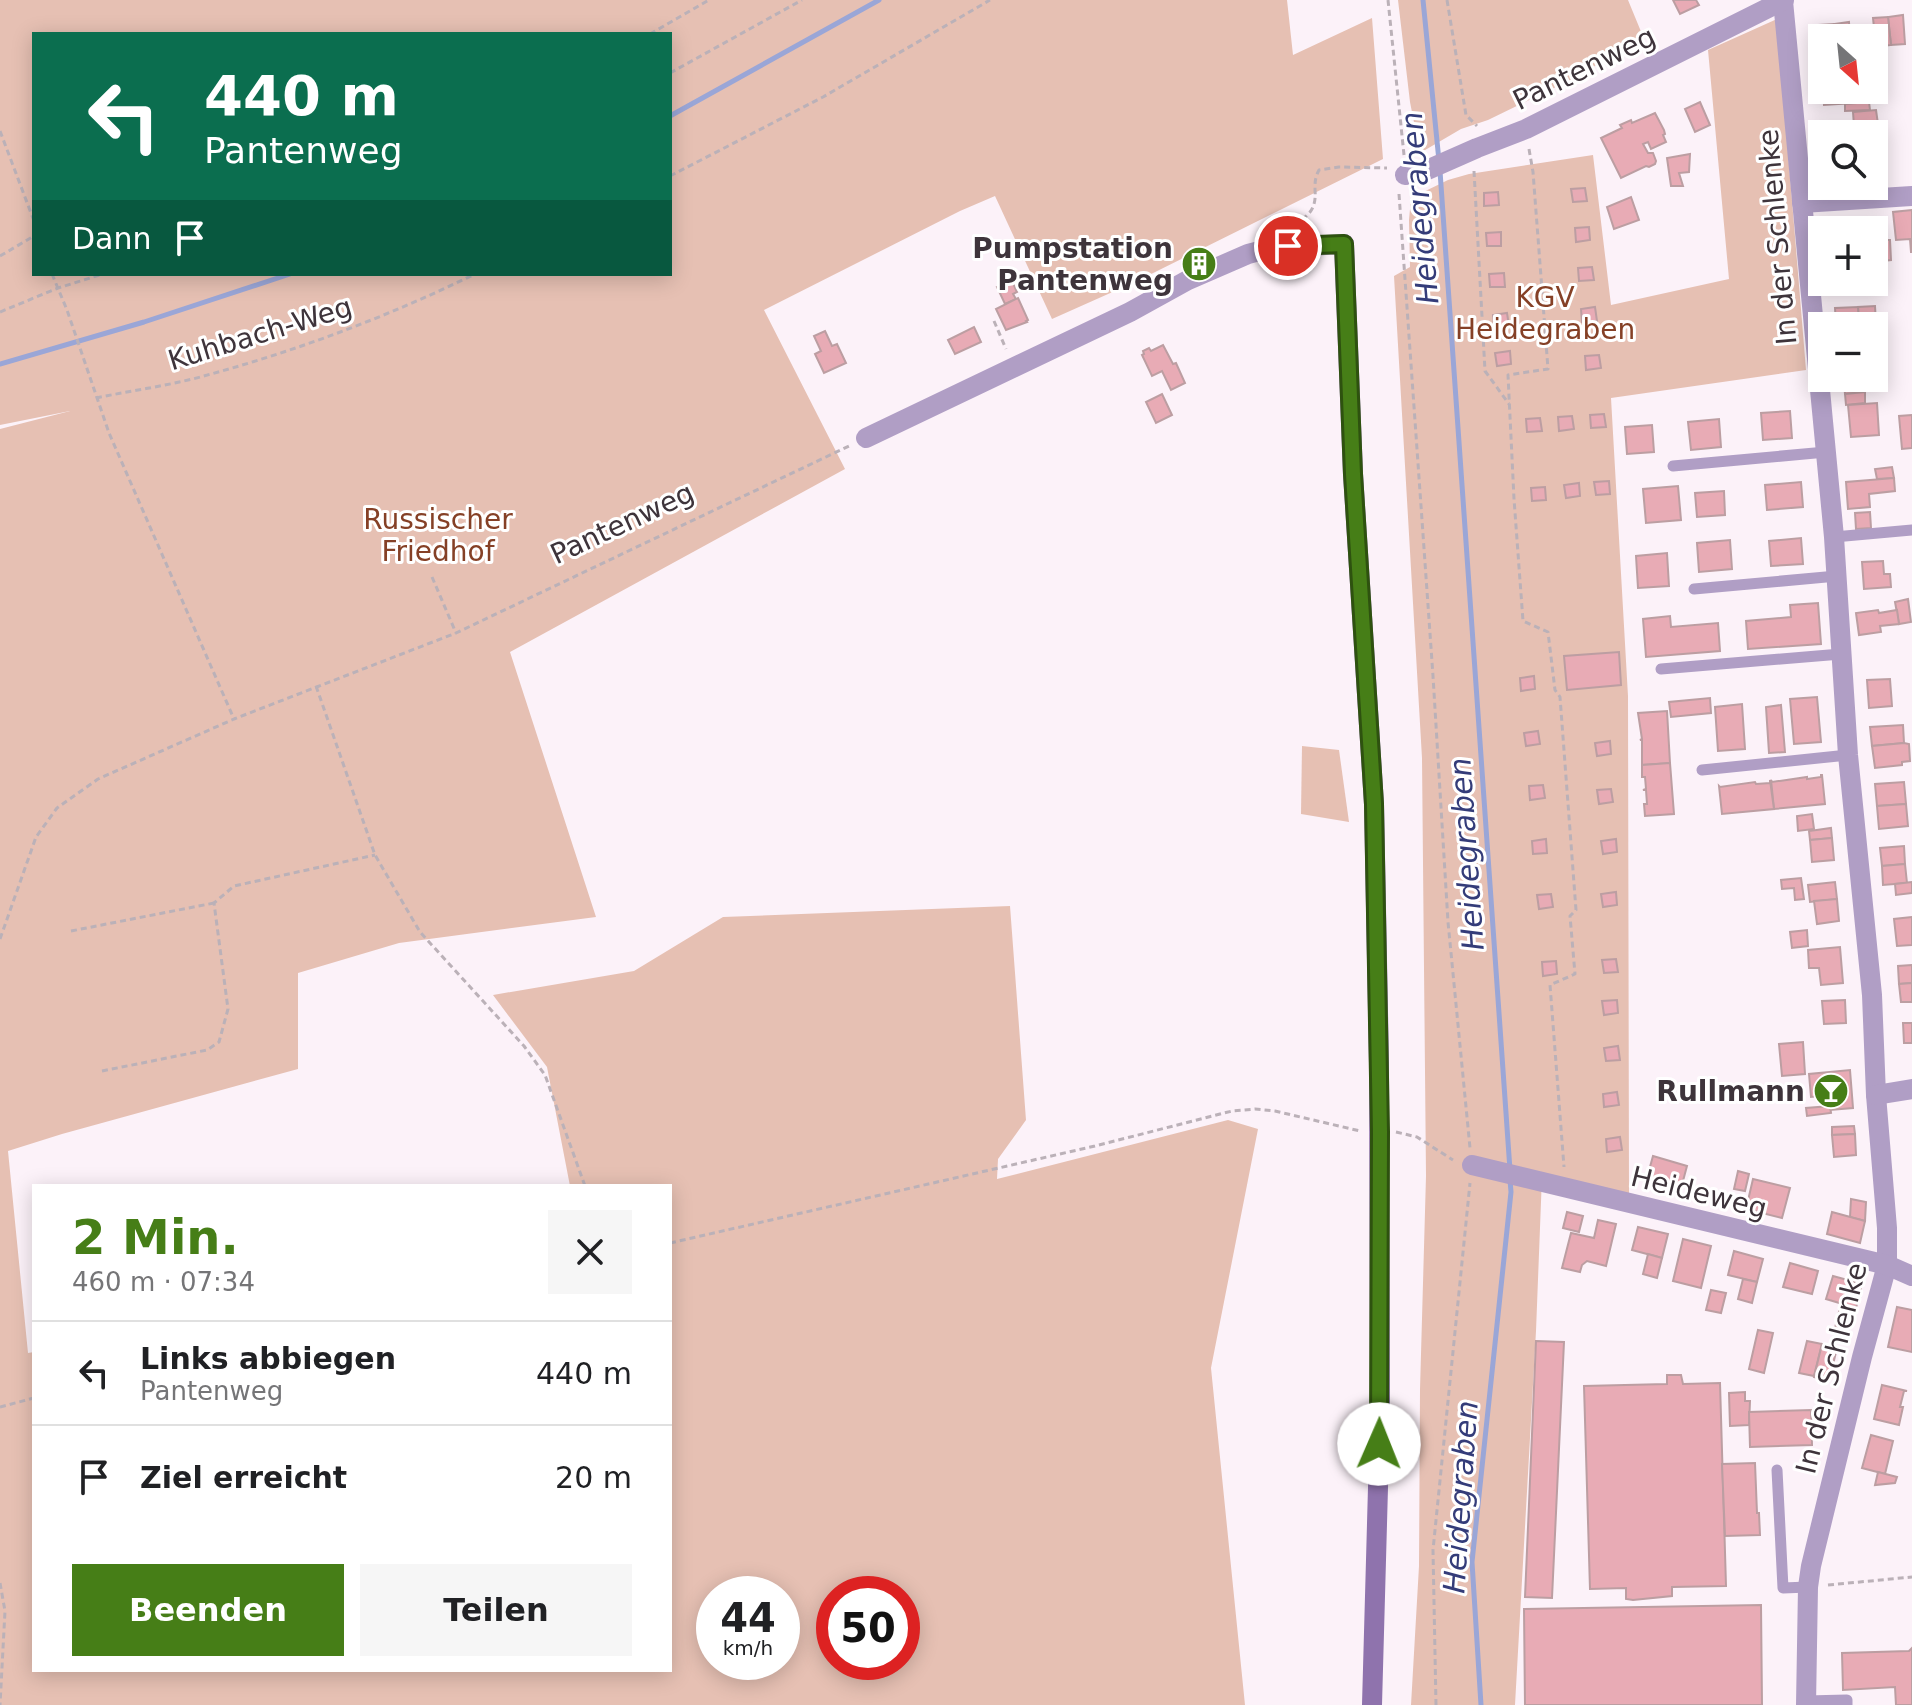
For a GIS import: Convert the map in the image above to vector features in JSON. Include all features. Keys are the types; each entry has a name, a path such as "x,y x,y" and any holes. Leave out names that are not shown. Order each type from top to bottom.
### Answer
{"main road":[{"path":"1344,244 1353,474 1374,804 1380,1132 1380,1415 1372,1705"}],"street":[{"name":"Pantenweg","path":"1415,173 1526,129 1784,0"},
{"name":"In der Schlenke","path":"1784,0 1834,537 1848,755 1872,995 1876,1095 1887,1228 1887,1265 1811,1566 1806,1703"},
{"path":"1802,203 1912,196"},
{"path":"866,438 1130,312 1188,280 1248,254 1271,248 1344,244"},
{"path":"1876,1095 1912,1089"},
{"name":"Heideweg","path":"1472,1165 1887,1265 1912,1276"}],"lane":[{"path":"1673,466 1826,452"},
{"path":"1834,537 1912,530"},
{"path":"1694,589 1837,576"},
{"path":"1661,669 1841,654"},
{"path":"1702,770 1848,755"},
{"path":"1777,1470 1783,1588 1808,1587"},
{"path":"1806,1703 1847,1700 1847,1705"}],"path":[{"path":"653,32 709,0"},
{"path":"672,72 802,0"},
{"path":"672,175 823,97 990,0"},
{"path":"1388,0 1415,173"},
{"path":"1447,0 1466,115 1484,145 1474,170 1485,371 1510,406"},
{"path":"1526,129 1533,172 1548,369 1508,375 1523,621 1548,632 1555,690 1560,697 1575,895 1576,910 1570,916 1575,974 1550,985 1566,1188"},
{"path":"0,131 32,216"},
{"path":"1276,231 1310,213 1316,202 1314,178 1319,170 1339,167 1392,168 1415,173"},
{"path":"1415,173 1399,191 1448,922 1472,1165 1433,1550 1436,1705"},
{"path":"0,256 32,237"},
{"path":"53,276 115,447 234,719"},
{"path":"0,312 97,276"},
{"name":"Kuhbach-Weg","path":"96,398 209,375 318,341 471,276"},
{"path":"994,321 1014,367"},
{"name":"Pantenweg","path":"0,939 36,837 57,808 98,779 234,719 456,633 866,438"},
{"path":"432,577 456,633"},
{"path":"316,686 375,855 420,932 524,1046 545,1075 584,1184"},
{"path":"71,931 214,903 234,886 375,855"},
{"path":"102,1071 207,1050 219,1042 228,1009 214,903"},
{"path":"672,1243 1095,1146 1232,1111 1275,1111 1353,1131 1403,1132 1417,1137 1456,1162 1472,1165"},
{"path":"0,1407 32,1399"},
{"path":"1808,1587 1912,1577"},
{"path":"0,1583 5,1611 0,1705"}],"green space":[{"name":"Russischer Friedhof","path":"0,0 1287,0 1293,55 1372,18 1383,159 1135,282 1052,319 995,196 764,310 845,469 510,652 596,917 399,943 298,973 298,1069 8,1151 28,1353 32,1352 32,1672 672,1672 672,1184 570,1184 547,1067 493,995 634,971 723,917 1010,906 1026,1120 998,1159 997,1179 1228,1120 1258,1129 1211,1368 1245,1705 0,1705 0,429 70,411 0,425"},
{"path":"1398,0 1628,0 1642,34 1583,74 1488,120 1461,129 1420,153 1410,102"},
{"name":"KGV Heidegraben","path":"1777,19 1806,370 1611,398 1628,696 1629,1195 1542,1176 1515,1705 1411,1705 1419,1566 1426,1176 1422,758 1394,276 1410,267 1411,198 1448,180 1469,174 1593,155 1611,305 1729,279 1708,50"},
{"path":"1302,746 1339,750 1349,822 1301,814"}],"building":[{"path":"1673,0 1696,0 1699,5 1680,14"},
{"path":"1903,15 1905,44 1891,45 1888,17"},
{"path":"1888,17 1891,45 1888,45 1888,24 1874,24 1873,18"},
{"path":"1700,102 1710,125 1695,132 1685,109"},
{"path":"1845,104 1869,104 1870,110 1845,111"},
{"path":"1876,110 1877,120 1854,120 1853,112"},
{"path":"1655,113 1666,142 1651,149 1648,142 1643,144 1648,153 1653,153 1655,164 1621,178 1601,138 1622,128 1620,125"},
{"path":"1690,154 1689,172 1679,173 1683,186 1671,186 1667,158"},
{"path":"1585,188 1587,201 1573,202 1571,189"},
{"path":"1498,192 1499,205 1484,206 1484,193"},
{"path":"1631,197 1639,220 1614,229 1607,207"},
{"path":"1912,210 1911,252 1910,239 1896,240 1893,212"},
{"path":"1589,227 1590,240 1576,242 1575,228"},
{"path":"1501,232 1501,246 1487,246 1486,233"},
{"path":"1888,240 1890,240 1891,260 1888,260"},
{"path":"1592,267 1594,280 1579,281 1578,268"},
{"path":"1504,273 1505,287 1490,287 1489,274"},
{"path":"1012,281 1017,292 1013,294 1016,299 1005,304 997,287"},
{"path":"1018,298 1028,320 1006,330 996,309"},
{"path":"1875,306 1875,312 1858,312 1858,307"},
{"path":"1595,307 1597,321 1582,322 1581,309"},
{"path":"1858,307 1858,312 1835,312 1835,308"},
{"path":"1507,313 1509,326 1494,328 1493,315"},
{"path":"974,327 981,342 955,354 948,340"},
{"path":"825,331 832,346 837,344 846,363 824,373 815,354 821,351 814,336"},
{"path":"1163,345 1185,383 1171,390 1162,371 1152,376 1142,355 1149,348 1151,351"},
{"path":"1510,351 1511,364 1497,366 1495,353"},
{"path":"1599,355 1601,368 1586,370 1585,356"},
{"path":"1865,392 1865,403 1846,405 1845,394"},
{"path":"1162,394 1172,415 1156,423 1146,402"},
{"path":"1877,403 1879,435 1851,437 1848,405"},
{"path":"1790,411 1792,438 1763,440 1761,413"},
{"path":"1604,414 1606,427 1591,428 1590,415"},
{"path":"1912,415 1912,448 1902,449 1899,416"},
{"path":"1572,416 1574,429 1559,431 1558,417"},
{"path":"1540,418 1542,431 1527,432 1526,419"},
{"path":"1719,419 1721,447 1691,450 1688,422"},
{"path":"1652,425 1654,452 1627,454 1625,427"},
{"path":"1892,467 1894,478 1877,479 1875,469"},
{"path":"1894,478 1895,491 1869,494 1870,507 1848,509 1846,482"},
{"path":"1609,481 1610,494 1596,495 1594,482"},
{"path":"1801,482 1803,507 1767,510 1765,485"},
{"path":"1579,483 1580,496 1566,498 1564,485"},
{"path":"1678,486 1681,520 1646,523 1643,489"},
{"path":"1545,487 1546,500 1532,501 1531,488"},
{"path":"1724,491 1725,515 1697,517 1695,493"},
{"path":"1870,512 1871,528 1856,529 1855,513"},
{"path":"1801,538 1803,564 1771,566 1769,541"},
{"path":"1730,540 1732,569 1699,572 1697,543"},
{"path":"1667,553 1669,586 1638,588 1636,556"},
{"path":"1883,561 1884,574 1890,574 1891,587 1864,589 1862,562"},
{"path":"1908,599 1911,622 1899,624 1895,602"},
{"path":"1818,603 1821,644 1748,649 1746,621 1791,617 1790,605"},
{"path":"1878,610 1879,613 1897,610 1899,624 1880,626 1881,632 1859,635 1856,613"},
{"path":"1670,616 1671,627 1718,623 1720,651 1646,657 1643,619"},
{"path":"1619,652 1621,685 1567,690 1564,656"},
{"path":"1534,676 1535,689 1521,691 1520,678"},
{"path":"1890,679 1892,706 1869,708 1867,680"},
{"path":"1817,697 1821,742 1794,744 1790,699"},
{"path":"1710,698 1711,713 1671,717 1669,702"},
{"path":"1742,704 1745,749 1718,751 1715,707"},
{"path":"1781,705 1785,752 1769,753 1766,707"},
{"path":"1667,711 1670,763 1642,765 1638,713"},
{"path":"1903,725 1904,743 1872,746 1870,727"},
{"path":"1538,731 1540,744 1526,746 1524,733"},
{"path":"1610,741 1611,754 1597,756 1595,743"},
{"path":"1909,744 1910,761 1875,768 1872,746"},
{"path":"1670,763 1674,814 1645,816 1644,804 1647,804 1642,765"},
{"path":"1821,775 1825,804 1774,809 1771,780 1807,779"},
{"path":"1770,780 1774,809 1722,814 1719,786 1770,783"},
{"path":"1904,782 1906,804 1877,806 1875,784"},
{"path":"1543,785 1545,798 1530,800 1529,786"},
{"path":"1611,789 1613,802 1599,804 1597,790"},
{"path":"1906,804 1908,826 1879,829 1877,806"},
{"path":"1812,814 1814,829 1798,831 1797,816"},
{"path":"1831,828 1832,838 1810,840 1809,831"},
{"path":"1832,838 1834,860 1812,862 1810,840"},
{"path":"1546,839 1547,853 1533,854 1532,841"},
{"path":"1616,839 1617,852 1603,854 1601,841"},
{"path":"1904,846 1905,864 1882,866 1880,848"},
{"path":"1905,864 1907,883 1883,885 1882,866"},
{"path":"1801,878 1804,899 1795,900 1794,888 1782,889 1781,880"},
{"path":"1835,882 1837,899 1810,902 1808,885"},
{"path":"1912,882 1912,893 1896,895 1895,884"},
{"path":"1616,892 1617,905 1603,907 1601,894"},
{"path":"1551,894 1553,907 1539,909 1537,895"},
{"path":"1837,899 1839,921 1817,924 1814,901"},
{"path":"1912,917 1912,945 1897,946 1894,919"},
{"path":"1807,930 1808,946 1792,948 1790,932"},
{"path":"1840,947 1843,983 1821,985 1819,968 1809,968 1808,950"},
{"path":"1616,959 1618,972 1604,973 1602,960"},
{"path":"1556,961 1557,974 1543,976 1542,962"},
{"path":"1912,965 1912,983 1899,984 1898,966"},
{"path":"1912,983 1912,1002 1901,1002 1899,984"},
{"path":"1617,1000 1618,1013 1604,1015 1602,1001"},
{"path":"1845,1000 1846,1023 1824,1024 1822,1001"},
{"path":"1903,1023 1912,1023 1912,1043 1904,1043"},
{"path":"1803,1042 1805,1074 1782,1076 1779,1044"},
{"path":"1618,1046 1620,1060 1606,1061 1604,1048"},
{"name":"Rullmann","path":"1850,1070 1853,1108 1830,1110 1829,1095 1811,1097 1809,1074"},
{"path":"1617,1092 1619,1105 1604,1107 1603,1094"},
{"path":"1830,1106 1831,1113 1807,1116 1806,1108"},
{"path":"1854,1126 1855,1134 1832,1135 1832,1127"},
{"path":"1855,1134 1856,1155 1834,1157 1832,1135"},
{"path":"1620,1137 1622,1150 1607,1152 1606,1139"},
{"path":"1653,1156 1687,1166 1680,1192 1645,1185"},
{"path":"1738,1171 1749,1174 1745,1191 1734,1189"},
{"path":"1753,1179 1790,1188 1782,1218 1746,1209"},
{"path":"1851,1199 1866,1202 1865,1221 1850,1217"},
{"path":"1567,1212 1583,1216 1579,1232 1563,1228"},
{"path":"1832,1212 1865,1221 1860,1243 1827,1234"},
{"path":"1598,1220 1616,1224 1606,1266 1587,1261 1580,1272 1562,1268 1571,1233 1594,1238"},
{"path":"1638,1227 1668,1234 1662,1258 1632,1250"},
{"path":"1683,1239 1711,1246 1701,1288 1673,1281"},
{"path":"1734,1251 1763,1259 1757,1282 1728,1275"},
{"path":"1648,1254 1662,1258 1657,1278 1643,1274"},
{"path":"1790,1263 1818,1271 1812,1294 1783,1287"},
{"path":"1833,1276 1862,1284 1856,1308 1826,1299"},
{"path":"1743,1279 1757,1282 1752,1303 1738,1299"},
{"path":"1711,1290 1726,1293 1721,1313 1706,1310"},
{"path":"1841,1304 1855,1307 1848,1332 1835,1328"},
{"path":"1897,1307 1912,1310 1912,1352 1888,1347"},
{"path":"1758,1330 1773,1333 1764,1373 1749,1369"},
{"path":"1536,1341 1564,1342 1552,1598 1525,1597"},
{"path":"1807,1341 1822,1344 1814,1376 1799,1373"},
{"path":"1822,1344 1837,1348 1829,1381 1814,1377"},
{"path":"1667,1375 1681,1375 1683,1384 1720,1383 1726,1586 1672,1587 1672,1596 1626,1599 1626,1588 1590,1589 1584,1386 1667,1384"},
{"path":"1882,1385 1907,1391 1904,1391 1900,1407 1903,1407 1899,1425 1874,1419"},
{"path":"1745,1392 1745,1401 1750,1401 1749,1425 1730,1426 1729,1393"},
{"path":"1811,1410 1812,1445 1750,1447 1749,1412"},
{"path":"1871,1435 1893,1441 1885,1474 1862,1468"},
{"path":"1755,1463 1760,1535 1725,1536 1722,1464"},
{"path":"1878,1472 1897,1477 1895,1483 1875,1485"},
{"path":"1761,1605 1762,1705 1525,1705 1524,1609"},
{"path":"1912,1648 1912,1705 1896,1705 1895,1687 1843,1690 1842,1653 1909,1651"}],"waterway":[{"path":"672,115 879,0"},
{"name":"Heidegraben","path":"1423,0 1439,161"},
{"name":"Heidegraben","path":"1440,171 1510,1170"},
{"path":"0,364 144,322 284,276"},
{"name":"Heidegraben","path":"1481,1705 1472,1562 1510,1180"}],"place":[{"name":"Pumpstation Pantenweg","path":"1199,264"},
{"name":"Rullmann","path":"1831,1091"}],"route":[{"path":"1288,246 1344,244 1353,474 1374,804 1380,1132 1379,1444"}]}
